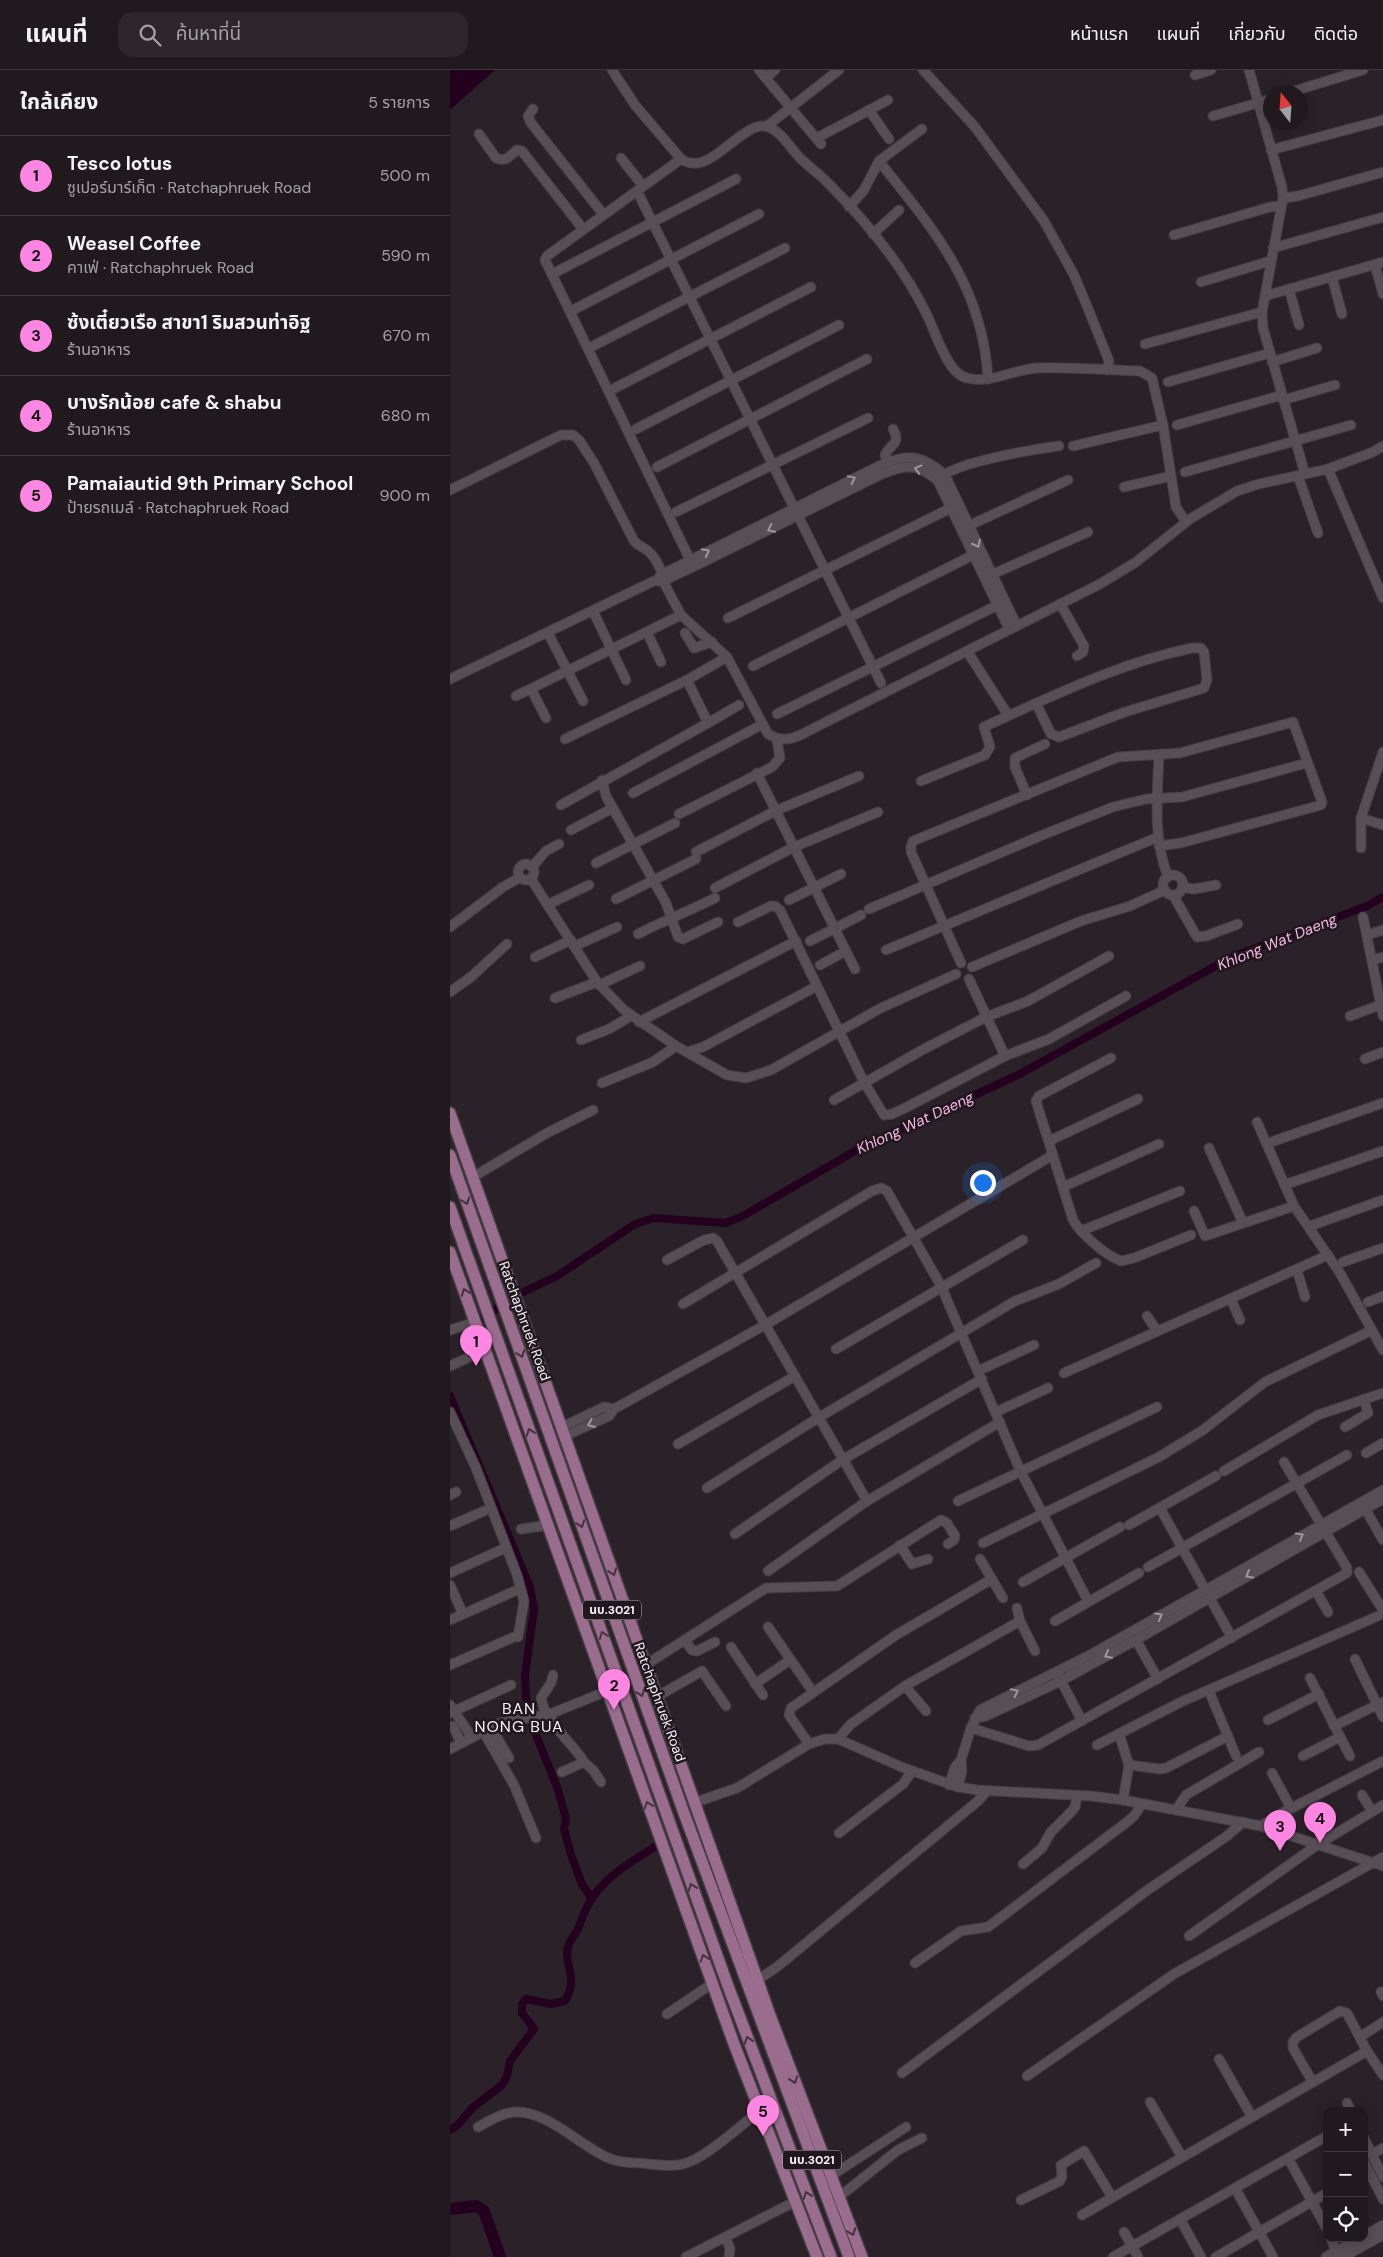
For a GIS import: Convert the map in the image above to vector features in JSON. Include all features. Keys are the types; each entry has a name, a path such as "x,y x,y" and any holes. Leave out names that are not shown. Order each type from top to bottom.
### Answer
{"main road":[{"name":"Ratchaphruek Road","path":"450,1113 759,1979 771,2018"},
{"name":"Ratchaphruek Road","path":"450,1155 685,1816 849,2257"},
{"name":"นบ.3021","path":"450,1207 728,1986 831,2257"},
{"name":"นบ.3021","path":"450,1254 551,1530 712,1983 739,2053"},
{"path":"556,1452 570,1472 579,1493 591,1510"},
{"path":"537,1453 538,1473 551,1530"},
{"path":"771,2018 777,2063"},
{"path":"771,2018 862,2257"},
{"path":"739,2053 772,2101"},
{"path":"739,2053 817,2257"}],"street":[{"path":"612,70 635,105 681,159 692,163 708,160 752,130 767,126 839,70"},
{"path":"759,70 819,141 888,100"},
{"path":"766,78 775,70"},
{"path":"923,70 975,127 1044,221 1066,258 1090,311 1109,361 1107,370"},
{"path":"1195,75 1211,70"},
{"path":"1249,70 1282,187 1282,202 1262,312 1263,328 1295,441 1301,475 1318,533"},
{"path":"1308,87 1363,70"},
{"path":"1213,116 1263,101"},
{"path":"533,108 528,116 531,123 604,214"},
{"path":"869,110 888,139"},
{"path":"1271,150 1383,120"},
{"path":"767,126 775,131 809,167 825,180 873,234 908,280 926,312 951,366 965,378 988,379 1035,368 1140,371 1152,378 1163,425 1176,510 1186,522"},
{"path":"849,207 864,190 878,161 922,129"},
{"path":"479,134 496,158 500,160 505,160 517,150 522,151 583,229"},
{"path":"621,158 643,186"},
{"path":"681,159 547,256 546,265 679,540 692,563"},
{"path":"878,161 931,226 963,281 980,321 988,379"},
{"path":"1174,235 1270,207 1298,196 1383,172"},
{"path":"558,271 736,179"},
{"path":"640,197 881,683"},
{"path":"873,234 899,210"},
{"path":"575,309 759,214"},
{"path":"1273,248 1383,217"},
{"path":"593,346 785,248"},
{"path":"1201,282 1270,261"},
{"path":"1266,296 1379,263 1383,294"},
{"path":"1332,277 1342,314"},
{"path":"615,388 811,287"},
{"path":"1289,289 1300,325"},
{"path":"1145,344 1262,312"},
{"path":"636,429 839,325"},
{"path":"1168,382 1317,348"},
{"path":"657,467 867,359"},
{"path":"1177,425 1335,385"},
{"path":"676,512 868,418"},
{"path":"1074,446 1163,425"},
{"path":"1185,472 1351,425"},
{"path":"888,462 885,455 896,441 897,436 893,428"},
{"path":"450,490 561,435 572,435 578,440 594,463 634,541 639,547 649,551 682,615 727,657 761,724 768,734 777,740 792,739 1061,605 1136,562 1186,522 1237,491 1259,484 1328,469 1373,452 1383,446"},
{"path":"796,512 900,467 915,466 941,478 1003,455 1059,446"},
{"path":"450,679 662,579 796,512 899,457 918,457 936,467 992,574 1013,628"},
{"path":"1328,469 1381,589 1383,598"},
{"path":"1124,487 1171,476"},
{"path":"941,478 951,508 996,606 1013,628"},
{"path":"968,526 1068,480"},
{"path":"728,618 951,508"},
{"path":"992,574 1088,532"},
{"path":"753,666 973,555"},
{"path":"1061,605 1084,646 1083,652 1077,656"},
{"path":"777,714 996,606"},
{"path":"593,611 626,680"},
{"path":"516,696 682,615"},
{"path":"647,632 661,662"},
{"path":"548,633 583,701"},
{"path":"685,633 694,648 712,642"},
{"path":"921,780 985,754 990,747 984,727 1008,715 1108,672 1192,648 1201,648 1204,652 1207,680 1204,688 1125,712 1059,738 1051,734 1036,703"},
{"path":"967,651 1008,715"},
{"path":"565,739 687,680 727,657"},
{"path":"687,680 708,723"},
{"path":"531,689 546,718"},
{"path":"561,804 739,705"},
{"path":"886,950 943,925 1158,842 1181,843 1318,807 1322,802 1293,722 1180,753 1159,755 1133,754 1118,757 913,841 910,846 911,852 943,925 961,963"},
{"path":"633,793 761,724"},
{"path":"596,863 778,762 780,758 777,740"},
{"path":"1027,795 1015,767 1015,758 1045,744"},
{"path":"1361,848 1361,818 1383,752"},
{"path":"1159,755 1157,798 1158,842 1168,877"},
{"path":"869,909 1082,818 1132,802 1182,797 1307,763"},
{"path":"757,774 855,969"},
{"path":"616,899 775,811 859,776"},
{"path":"602,780 606,796 653,880 672,918 678,937 683,939 718,922"},
{"path":"571,830 613,808"},
{"path":"715,888 794,847 878,812"},
{"path":"1361,818 1383,825"},
{"path":"532,867 546,851 559,844"},
{"path":"526,864 532,867 534,873 531,879 525,881 519,878 517,872 520,866 526,864"},
{"path":"789,900 841,874"},
{"path":"1168,877 1178,877 1182,887"},
{"path":"1168,877 1164,882 1197,937 1206,936 1238,924"},
{"path":"450,927 503,886 519,878"},
{"path":"531,879 549,904 598,984 639,1022 727,1075 746,1078 771,1070 893,1002 956,974"},
{"path":"1182,887 1194,889 1216,884"},
{"path":"549,904 589,885"},
{"path":"972,967 1081,921 1169,892 1179,892 1182,887"},
{"path":"638,934 715,898"},
{"path":"738,922 774,906 780,910 864,1082 882,1114 888,1115 1005,1056 1049,1039 1126,996"},
{"path":"810,941 861,915"},
{"path":"1363,917 1383,1016"},
{"path":"535,956 617,927"},
{"path":"1367,935 1383,930"},
{"path":"639,1022 796,941"},
{"path":"450,992 471,977 506,944"},
{"path":"820,965 846,951"},
{"path":"834,1100 986,1017 1028,1001 1109,956"},
{"path":"1372,960 1383,957"},
{"path":"956,974 956,968 961,963 967,963 972,967 973,974 969,979"},
{"path":"555,998 598,984 640,966"},
{"path":"956,974 962,979 969,979"},
{"path":"969,979 1005,1056"},
{"path":"687,1052 703,1047 817,986"},
{"path":"1350,1016 1382,1004"},
{"path":"582,1040 609,1029 631,1016"},
{"path":"602,1083 653,1062 676,1046"},
{"path":"1365,1059 1383,1052"},
{"path":"1111,1058 1037,1098 1036,1104 1073,1220 1081,1232 1121,1261 1134,1258 1191,1235"},
{"path":"1049,1141 1138,1099"},
{"path":"1274,1141 1383,1103"},
{"path":"473,1177 547,1133 593,1110"},
{"path":"1257,1122 1294,1206 1349,1286 1383,1350"},
{"path":"1063,1187 1159,1144"},
{"path":"1209,1148 1243,1223"},
{"path":"1290,1183 1383,1151"},
{"path":"564,1431 604,1407 614,1409 649,1392 1053,1155"},
{"path":"684,1304 877,1189 887,1191 941,1286 1020,1470 1088,1601"},
{"path":"1081,1232 1180,1191"},
{"path":"1313,1225 1383,1200"},
{"path":"1194,1211 1205,1236 1294,1206"},
{"path":"668,1260 704,1240 712,1238 717,1241 867,1501"},
{"path":"836,1349 941,1286 1023,1240"},
{"path":"1343,1262 1383,1248"},
{"path":"1064,1373 1328,1255"},
{"path":"707,1488 818,1418 1015,1301 1059,1284 1096,1263"},
{"path":"1296,1270 1305,1297"},
{"path":"1368,1302 1383,1296"},
{"path":"1231,1299 1240,1320"},
{"path":"1147,1316 1157,1331"},
{"path":"450,1330 476,1322"},
{"path":"983,1543 1159,1457 1203,1430 1265,1382 1366,1333"},
{"path":"735,1534 842,1460 980,1375 1034,1345"},
{"path":"450,1366 485,1350"},
{"path":"678,1444 795,1376"},
{"path":"996,1412 1048,1388"},
{"path":"1023,1582 1064,1558 1160,1508 1318,1415 1364,1399 1382,1396"},
{"path":"1346,1428 1368,1413 1364,1399"},
{"path":"958,1501 1020,1470 1157,1407"},
{"path":"450,1412 476,1468 517,1575 524,1602 516,1637 450,1665"},
{"path":"768,1571 867,1501 1000,1422"},
{"path":"1366,1453 1383,1443"},
{"path":"1148,1567 1347,1455"},
{"path":"971,1728 1033,1746 1082,1721 1344,1575 1348,1570 1284,1462"},
{"path":"1059,1676 1363,1506 1383,1490"},
{"path":"1363,1506 1383,1499"},
{"path":"1363,1506 1383,1540"},
{"path":"1160,1508 1232,1638"},
{"path":"450,1526 484,1512"},
{"path":"647,1664 766,1588 837,1586 900,1545 944,1520 955,1536 954,1540 948,1544"},
{"path":"521,1529 551,1530"},
{"path":"900,1545 912,1564 928,1559"},
{"path":"450,1573 503,1549"},
{"path":"980,1559 1003,1598"},
{"path":"1097,1745 1181,1702 1209,1691 1381,1610 1359,1572"},
{"path":"1055,1621 1139,1573"},
{"path":"809,1744 789,1715 789,1712 813,1692 896,1635 992,1579"},
{"path":"450,1585 463,1614"},
{"path":"450,1620 517,1590"},
{"path":"1316,1591 1328,1612"},
{"path":"953,1786 962,1770 961,1760 975,1718 985,1706 1059,1676 1136,1640 1207,1594"},
{"path":"1017,1608 1020,1622 1035,1651"},
{"path":"838,1739 851,1724 905,1686 1020,1622"},
{"path":"768,1627 813,1692"},
{"path":"1136,1640 1158,1679"},
{"path":"684,1641 692,1650 697,1651 714,1642"},
{"path":"731,1647 763,1695"},
{"path":"1355,1659 1380,1704 1383,1716"},
{"path":"755,1684 790,1660"},
{"path":"658,1696 702,1671 726,1706"},
{"path":"553,1675 551,1683 541,1698 545,1715 571,1742 584,1762 601,1782"},
{"path":"1059,1676 1082,1721"},
{"path":"1310,1678 1350,1756"},
{"path":"471,1736 452,1710 510,1685"},
{"path":"905,1686 926,1711"},
{"path":"450,1749 487,1729 518,1719 545,1715 607,1691"},
{"path":"1209,1691 1236,1756"},
{"path":"1268,1720 1319,1694"},
{"path":"1334,1726 1380,1704"},
{"path":"453,1726 461,1743"},
{"path":"487,1729 508,1758"},
{"path":"487,1729 514,1785 536,1838"},
{"path":"1119,1734 1129,1765 1123,1800"},
{"path":"1129,1765 1166,1768 1228,1736"},
{"path":"1303,1756 1340,1737"},
{"path":"696,1802 737,1788 809,1744 824,1739 838,1739 912,1772 953,1786 987,1791 1123,1800 1243,1822 1261,1826 1378,1865"},
{"path":"1176,1810 1186,1794 1259,1752"},
{"path":"1261,1826 1383,1761"},
{"path":"562,1772 584,1762"},
{"path":"839,1833 903,1784 912,1772"},
{"path":"1272,1773 1292,1808"},
{"path":"759,1979 777,1967 970,1808 987,1791"},
{"path":"1362,1795 1372,1811"},
{"path":"1023,1864 1042,1848 1051,1832 1075,1807 1077,1796"},
{"path":"915,1962 961,1931 988,1927 1127,1822 1134,1816 1142,1804"},
{"path":"1189,1936 1317,1845 1383,1805"},
{"path":"902,2073 1078,1941 1227,1836 1243,1822"},
{"path":"1027,2076 1174,1974 1378,1865 1383,1857"},
{"path":"667,2014 712,1983"},
{"path":"1312,2081 1293,2048 1293,2042 1297,2037 1340,2011 1344,2011 1383,2075"},
{"path":"1360,2037 1383,2022"},
{"path":"1082,2215 1367,2051"},
{"path":"1218,2059 1252,2117"},
{"path":"1150,2102 1182,2157"},
{"path":"478,2128 506,2114 515,2112 525,2113 545,2121 610,2159 628,2163 673,2165 683,2164 696,2159 761,2110"},
{"path":"831,2176 906,2127"},
{"path":"839,2197 898,2150 922,2138"},
{"path":"1113,2257 1323,2138"},
{"path":"1368,2146 1383,2177"},
{"path":"1372,2154 1383,2148"},
{"path":"1020,2200 1060,2181 1062,2177 1061,2165 1084,2151 1112,2197"},
{"path":"1288,2158 1323,2222"},
{"path":"1368,2167 1377,2164"},
{"path":"1368,2173 1383,2199"},
{"path":"1235,2188 1273,2257"},
{"path":"1216,2257 1323,2195"},
{"path":"686,2257 796,2201"},
{"path":"1180,2219 1201,2257"},
{"path":"1368,2234 1383,2225"},
{"path":"1124,2232 1138,2257"},
{"path":"1326,2257 1339,2255 1383,2235"},
{"path":"725,2237 730,2248 729,2257"},
{"path":"1333,2242 1339,2255"},
{"path":"1339,2255 1355,2242"}],"shaded area":[{"path":"450,70 495,70 450,110"}],"waterway":[{"name":"Khlong Wat Daeng","path":"471,1323 482,1319 515,1296 557,1276 635,1224 654,1218 725,1223 741,1217 862,1147 1018,1075 1232,957 1367,906 1383,897"},
{"path":"450,1396 530,1587 534,1609 525,1675 526,1698 534,1730 557,1787 566,1818 564,1829 572,1858 582,1884 592,1899"},
{"path":"450,2130 458,2125 472,2108 502,2085 507,2076 510,2061 534,2029 522,2013 522,2004 526,1999 551,2004 565,2001 571,1987 567,1953 568,1946 600,1887 608,1879 658,1845"},
{"path":"450,2209 476,2206 484,2211 500,2257"}],"place":[{"name":"Tesco lotus","path":"476,1366"},
{"name":"Weasel Coffee","path":"614,1710"},
{"name":"บางรักน้อย cafe & shabu","path":"1320,1843"},
{"name":"ซ้งเตี๋ยวเรือ สาขา1 ริมสวนท่าอิฐ","path":"1280,1851"},
{"name":"Pamaiautid 9th Primary School","path":"763,2136"}],"district":[{"name":"BAN NONG BUA","path":"519,1717"}]}
